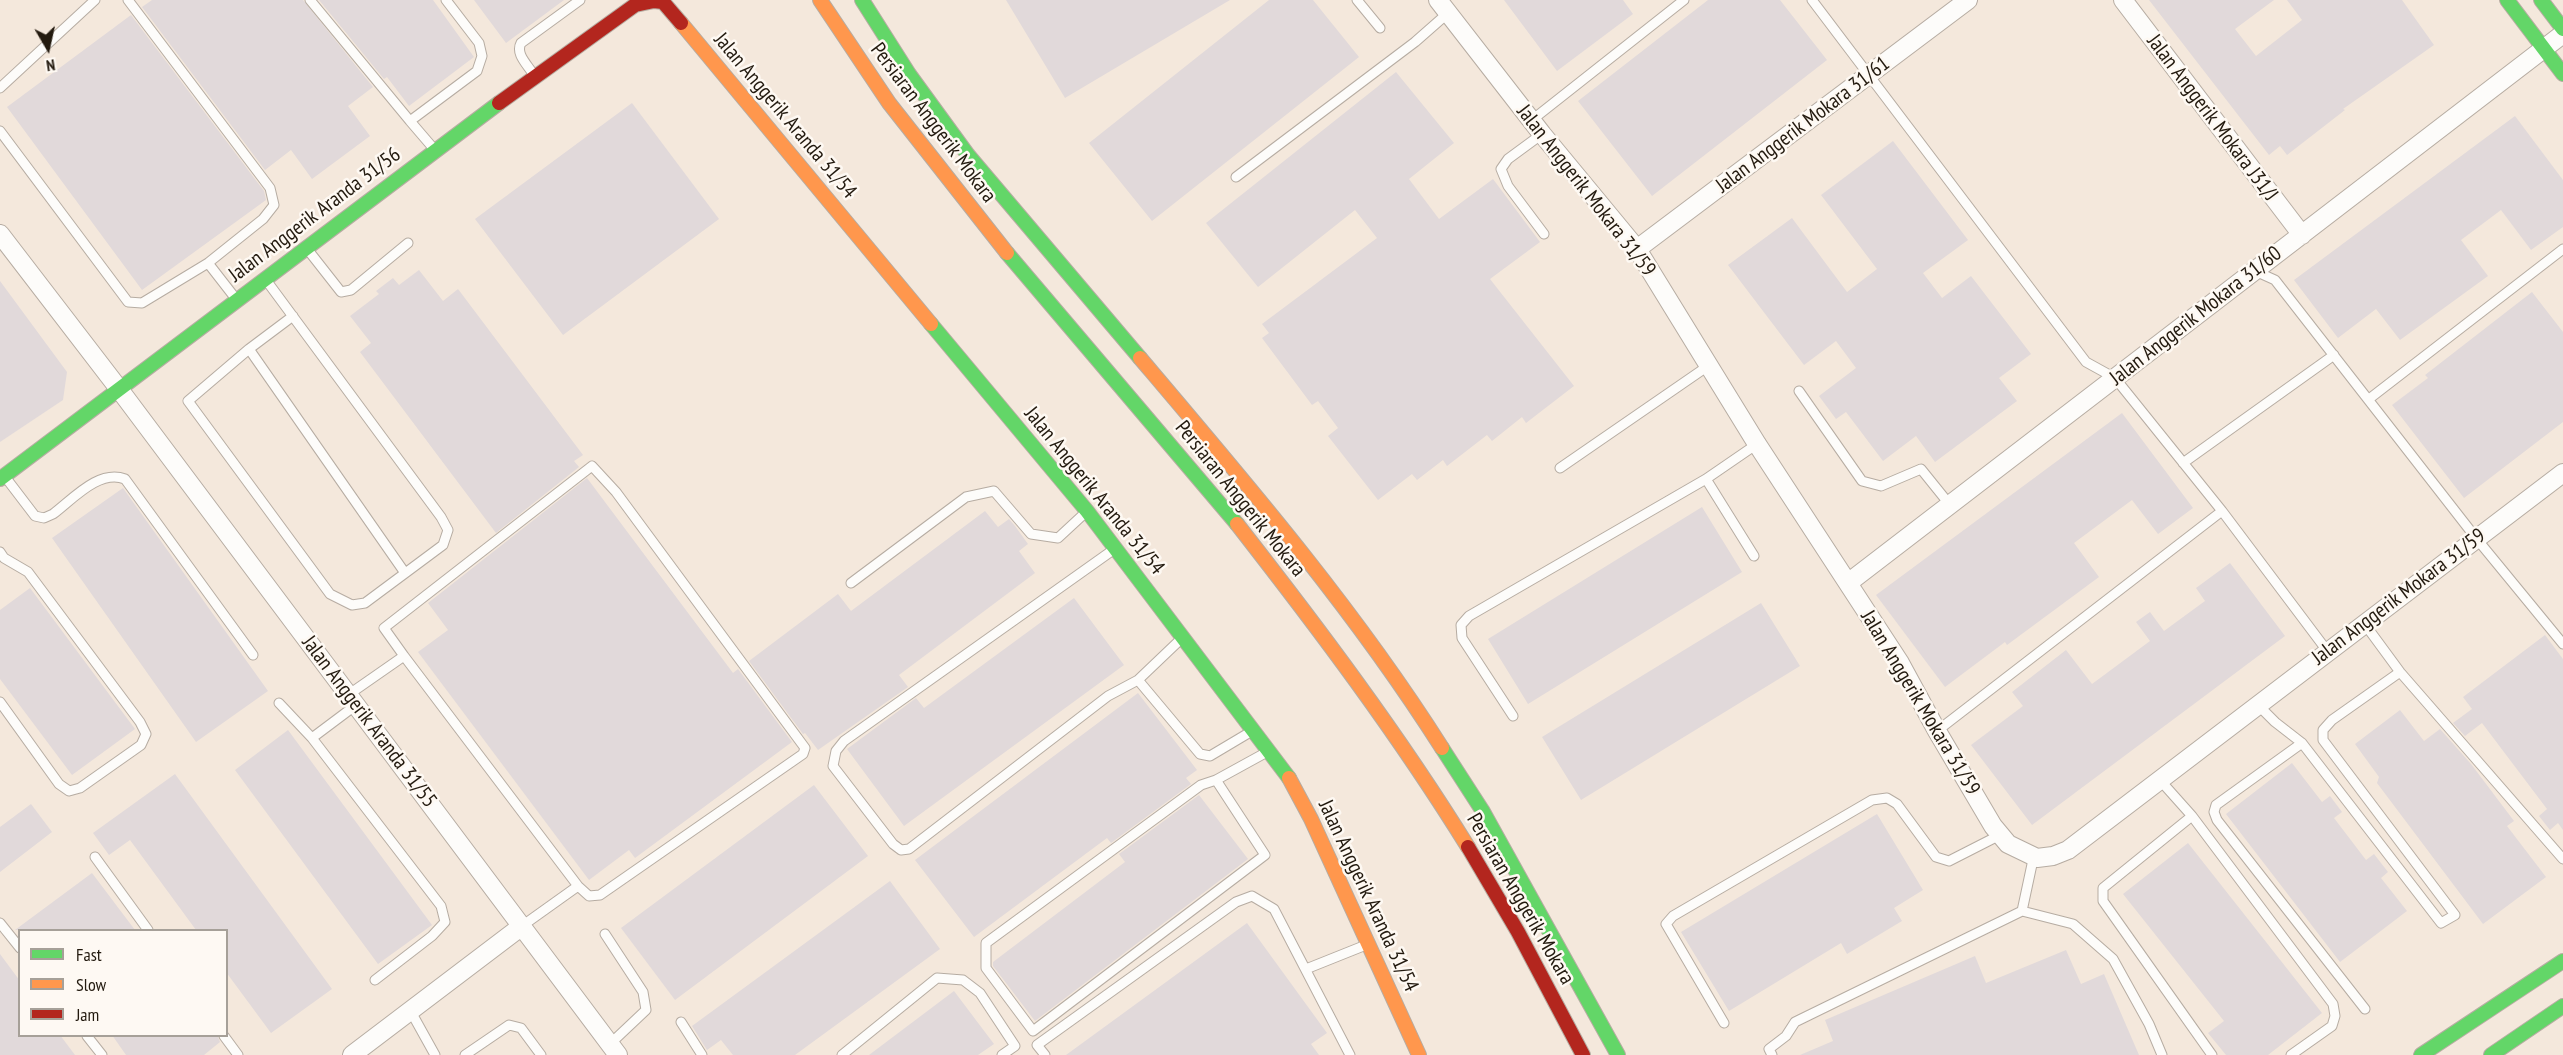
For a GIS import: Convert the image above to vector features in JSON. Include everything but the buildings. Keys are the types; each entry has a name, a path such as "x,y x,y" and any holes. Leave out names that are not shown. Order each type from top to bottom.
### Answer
{"main road":[{"name":"Persiaran Anggerik Mokara","path":"820,0 869,76 941,174 1234,521 1362,689 1476,860 1543,978 1583,1055"},
{"name":"Persiaran Anggerik Mokara","path":"862,0 909,74 968,155 1259,498 1374,650 1435,736 1482,810 1618,1055"},
{"path":"2507,0 2563,74"},
{"path":"2541,0 2563,29"},
{"name":"Jalan Anggerik Aranda 31/56","path":"2,478 535,76 635,5 654,1 663,2"},
{"name":"Jalan Anggerik Aranda 31/54","path":"663,2 1087,511 1290,779 1311,819 1419,1055"},
{"path":"2421,1055 2563,961"},
{"path":"2491,1055 2563,1006"}],"street":[{"name":"Jalan Anggerik Mokara 31/61","path":"1637,249 1968,0"},
{"name":"Jalan Anggerik Mokara J31/J","path":"2123,0 2301,235"},
{"name":"Jalan Anggerik Mokara 31/59","path":"1443,7 1637,249 1757,444 1900,663 1937,731 2000,835 2008,844 2034,854 2037,858 2068,850 2563,473"},
{"name":"Jalan Anggerik Mokara 31/60","path":"1848,583 2563,34"},
{"name":"Jalan Anggerik Aranda 31/55","path":"0,234 119,389 614,1050"},
{"path":"352,1055 522,926"}],"lane":[{"path":"0,88 95,0"},
{"path":"0,131 128,302 142,303 208,263 263,219 274,205 270,188 128,0"},
{"path":"310,0 436,151"},
{"path":"410,121 477,70 482,56 479,43 446,0"},
{"path":"535,76 520,54 519,48 522,43 580,0"},
{"path":"1358,0 1380,28"},
{"path":"1544,234 1503,178 1501,169 1537,127 1684,0"},
{"path":"1812,0 2086,362 2115,378 2222,511 2328,652"},
{"path":"1236,177 1416,42 1443,7"},
{"path":"306,248 342,292 351,290 408,243"},
{"path":"2369,399 2563,249"},
{"path":"208,263 237,300"},
{"path":"2255,271 2275,280 2476,538 2563,644"},
{"path":"265,279 293,316 448,530 442,545 365,603 352,605 330,594 188,401 249,349 293,316"},
{"path":"249,349 405,573"},
{"path":"2183,463 2334,355"},
{"path":"1560,468 1708,366"},
{"path":"1799,391 1862,482 1881,486 1921,469 1950,505"},
{"path":"1513,716 1462,638 1461,625 1469,616 1706,479 1757,444"},
{"path":"592,466 616,492 805,748 803,754 600,895 589,896 578,886 404,656 384,628 592,466"},
{"path":"2,478 35,516 44,518 53,514 100,479 113,474 125,479 253,655"},
{"path":"1706,479 1754,556"},
{"path":"851,583 966,497 994,491 1031,534 1058,538 1087,511"},
{"path":"1937,731 2222,511"},
{"path":"1115,549 844,741 836,751 833,766 893,844 901,850 909,849 1108,696 1138,680 1183,638"},
{"path":"0,552 4,558 28,572 140,722 146,734 141,745 80,788 69,791 59,784 0,702"},
{"path":"2364,623 2400,672 2563,859"},
{"path":"312,738 404,656"},
{"path":"2258,704 2275,722 2302,743 2441,923 2455,915 2323,740 2323,730 2332,720 2400,672"},
{"path":"1138,680 1200,754 1210,756 1253,730"},
{"path":"279,702 312,738 441,906 446,922 375,980"},
{"path":"2302,743 2216,806 2214,812 2217,820 2365,1009"},
{"path":"1216,780 1265,855 1033,1031 986,968 986,944 1201,785 1216,780 1269,751"},
{"path":"2159,779 2192,816 2333,1004 2335,1016 2332,1026 2291,1055"},
{"path":"1724,1023 1666,924 1673,916 1872,800 1887,798 1897,804 1936,857 1949,861 2000,835"},
{"path":"2192,816 2103,888 2103,902 2212,1055"},
{"path":"2022,911 2034,854"},
{"path":"95,857 147,929"},
{"path":"522,926 578,886"},
{"path":"1045,1055 1037,1045 1236,902 1252,896 1274,909 1350,1055"},
{"path":"1772,1055 1769,1049 1786,1036 1795,1022 2022,911 2073,924 2113,959 2149,1024 2162,1055"},
{"path":"0,923 18,946"},
{"path":"605,934 643,992 646,1010 614,1050"},
{"path":"1306,969 1368,945"},
{"path":"842,1055 938,978 963,980 980,993 1015,1046 1002,1055"},
{"path":"410,1010 435,1055"},
{"path":"681,1022 702,1055"},
{"path":"465,1055 509,1025 521,1028 541,1055"},
{"path":"88,1037 102,1055"},
{"path":"225,1037 238,1055"}],"traffic: fast":[{"path":"862,0 909,74 968,155 1140,358"},
{"path":"2507,0 2563,74"},
{"path":"2541,0 2563,29"},
{"path":"0,479 499,103"},
{"path":"1007,253 1237,524"},
{"path":"931,324 1087,511 1289,778"},
{"path":"1442,748 1482,810 1618,1055"},
{"path":"2421,1055 2563,961"},
{"path":"2491,1055 2563,1006"}],"traffic: slow":[{"path":"820,0 889,103 1007,253"},
{"path":"681,23 931,324"},
{"path":"1140,358 1336,596 1408,696 1442,748"},
{"path":"1237,524 1357,682 1468,847"},
{"path":"1289,778 1311,819 1419,1055"}],"traffic: jam":[{"path":"499,103 635,5 654,1 663,2 681,23"},
{"path":"1468,847 1518,932 1583,1055"}]}
